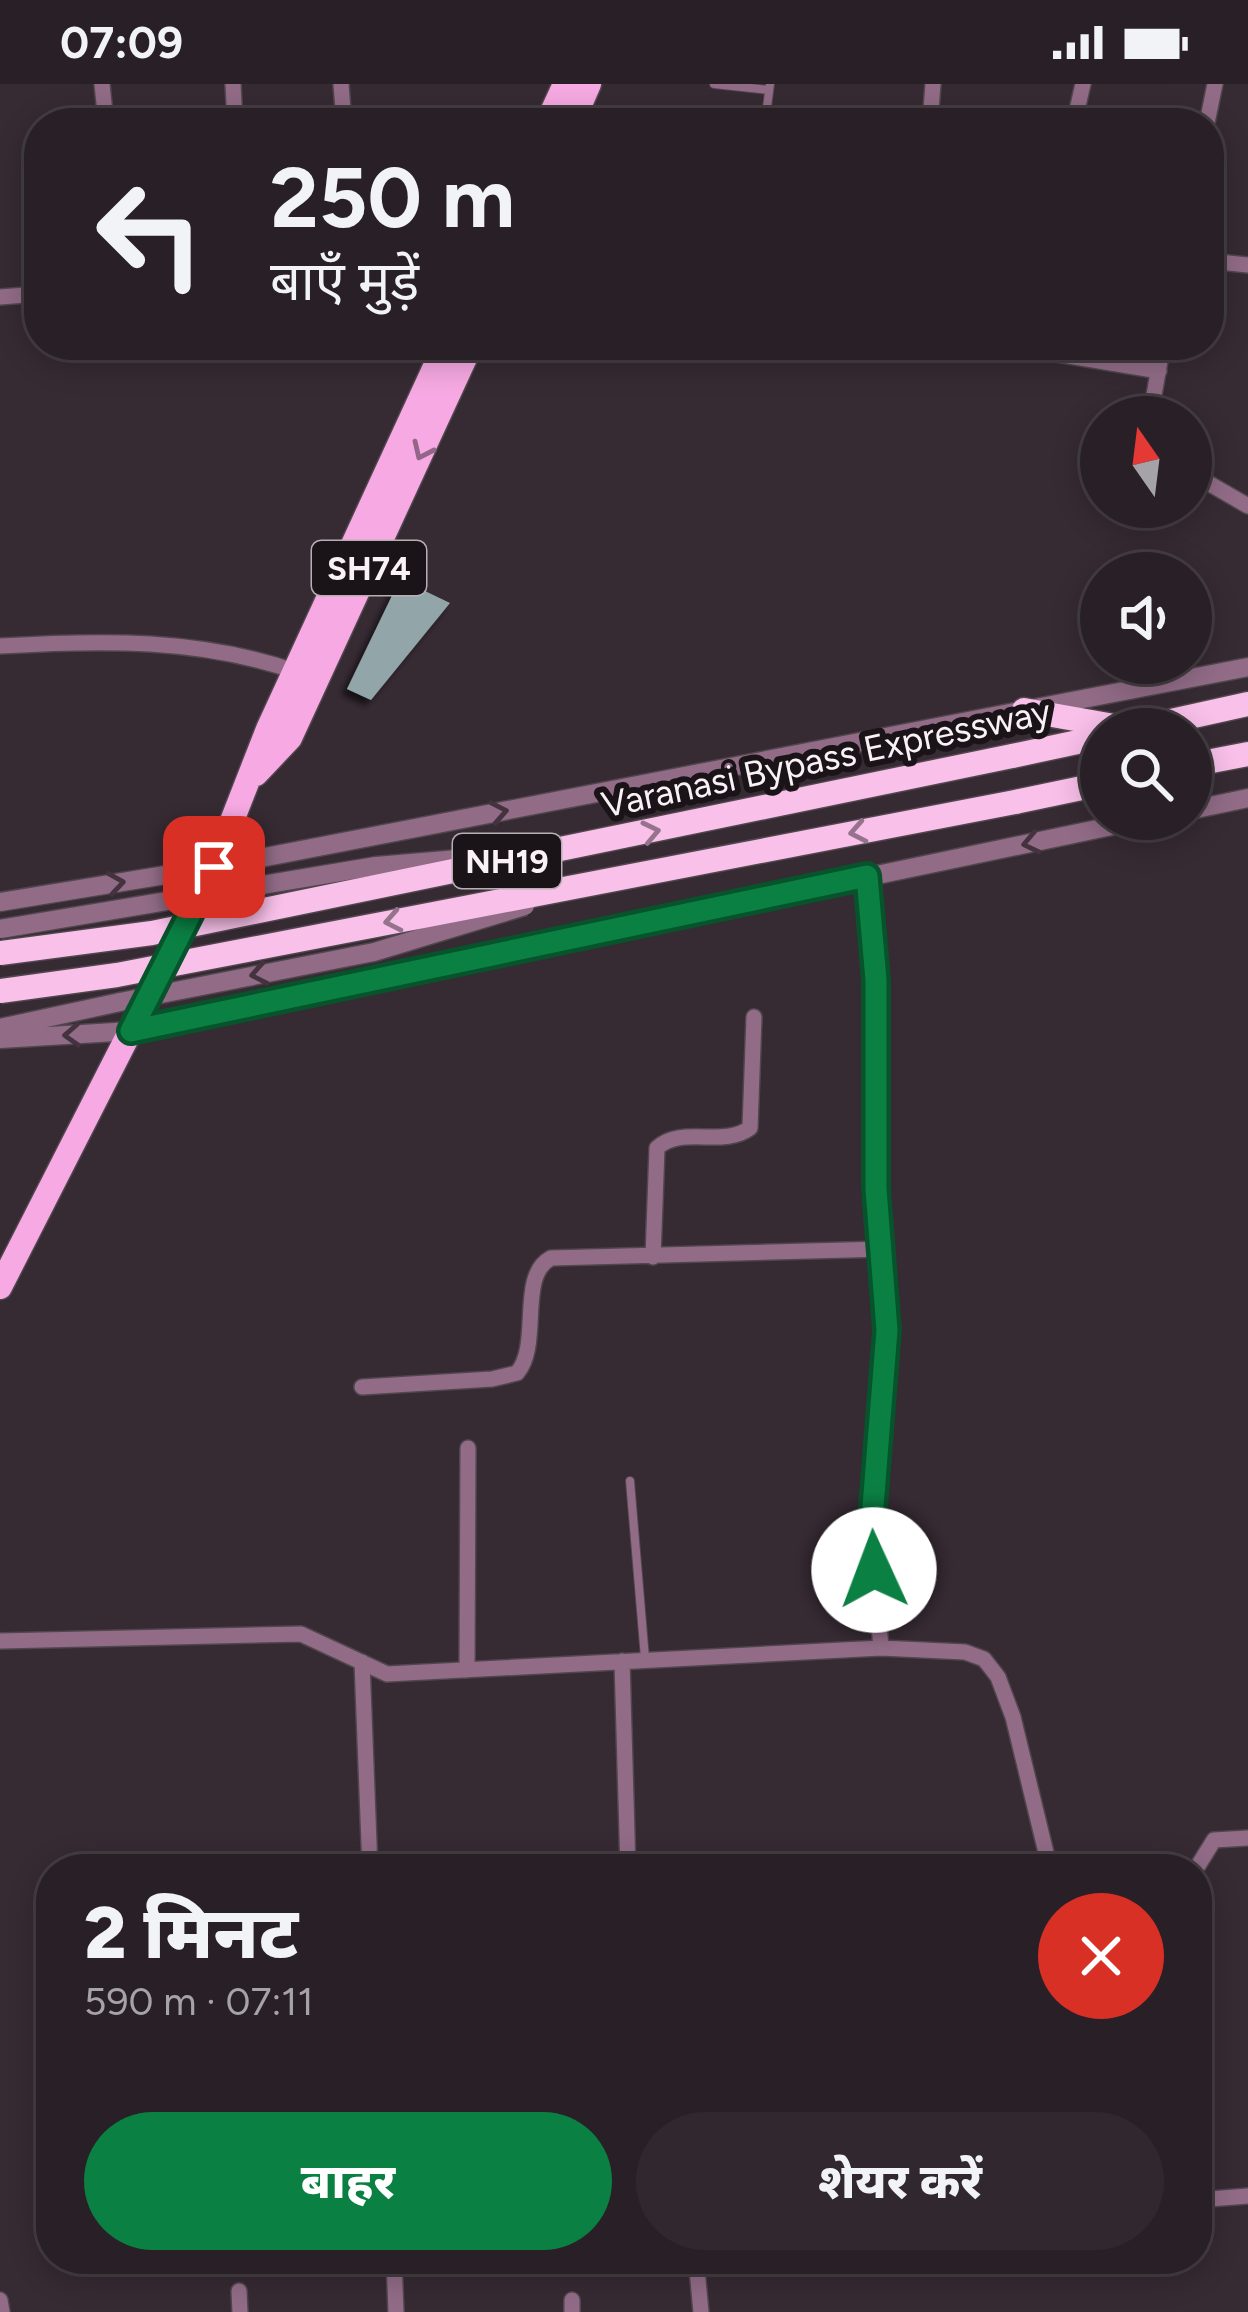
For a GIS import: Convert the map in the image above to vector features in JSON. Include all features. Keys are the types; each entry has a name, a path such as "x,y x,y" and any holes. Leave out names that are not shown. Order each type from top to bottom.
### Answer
{"highway":[{"path":"1212,712 1248,704"},
{"path":"1024,710 1080,720"},
{"name":"Varanasi Bypass Expressway","path":"0,953 152,933 1080,741"},
{"path":"1212,761 1248,754"},
{"name":"Varanasi Bypass Expressway","path":"0,992 117,975 1080,788"}],"main road":[{"name":"SH74","path":"0,1287 214,867 438,360"},
{"name":"SH74","path":"250,780 290,738 464,360"}],"street":[{"path":"1093,360 1159,371"},
{"path":"1154,396 1161,360"},
{"path":"1212,485 1248,506"},
{"path":"0,646 113,640 244,653 297,672"},
{"path":"0,902 214,867 1248,667"},
{"path":"1212,806 1248,798"},
{"path":"0,1039 131,1031 1080,832"},
{"path":"0,929 376,866 562,850"},
{"path":"867,876 876,980 876,1189 887,1330 871,1532 880,1648"},
{"path":"0,1028 374,952 615,879"},
{"path":"653,1258 657,1148 671,1138 721,1137 750,1128 754,1017"},
{"path":"362,1387 492,1379 517,1373 524,1365 536,1275 543,1261 884,1249"},
{"path":"467,1670 468,1448"},
{"path":"0,1641 301,1634 387,1674 880,1648 965,1652 984,1659 998,1677 1013,1717 1046,1854"},
{"path":"622,1661 628,1854"},
{"path":"362,1662 369,1854"},
{"path":"1205,1854 1214,1840 1248,1838"},
{"path":"1212,2199 1248,2196"},
{"path":"395,2274 396,2312"},
{"path":"697,2274 701,2312"},
{"path":"239,2290 239,2312"},
{"path":"0,2300 2,2312"}],"lane":[{"path":"714,84 770,87"},
{"path":"630,1480 645,1660"}],"building":[{"path":"400,579 450,603 371,700 347,689"}],"route":[{"path":"214,867 131,1031 867,876 876,980 876,1189 887,1330 871,1532 874,1570"}]}
